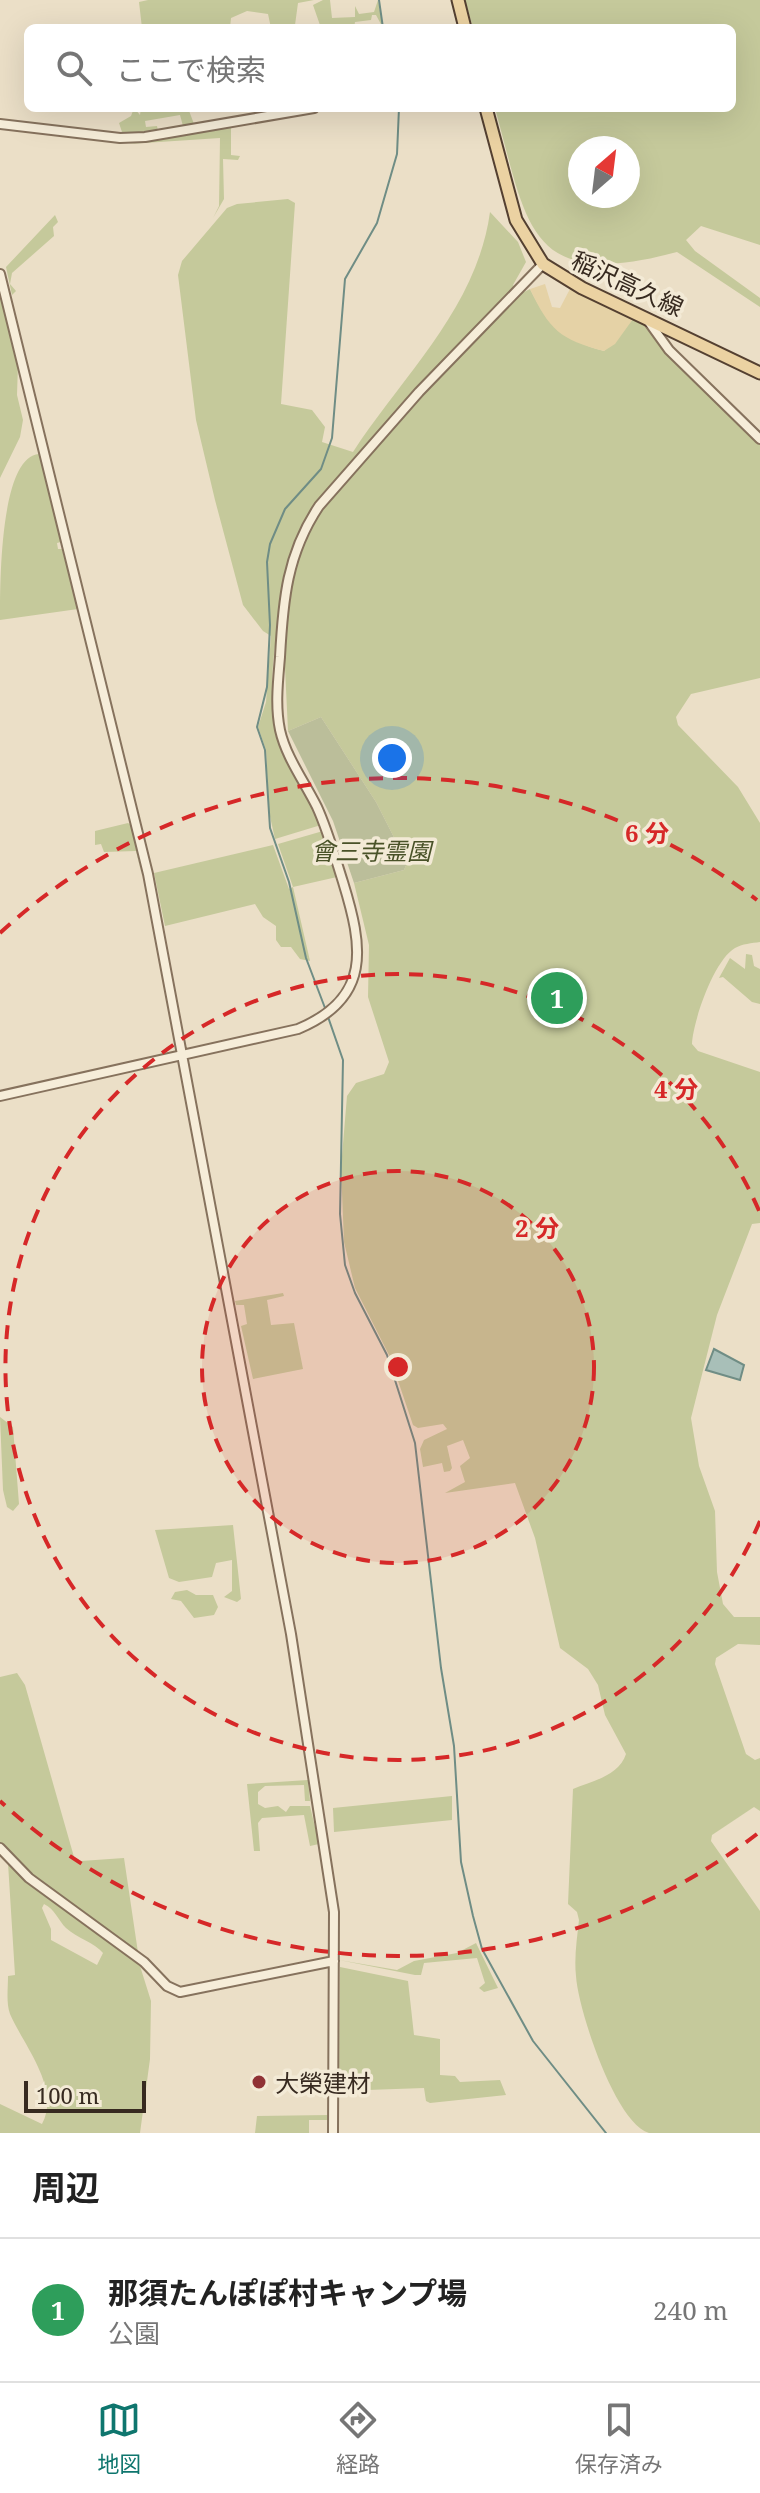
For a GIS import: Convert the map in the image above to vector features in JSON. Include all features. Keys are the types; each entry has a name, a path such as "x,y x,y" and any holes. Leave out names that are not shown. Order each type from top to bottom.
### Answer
{"main road":[{"path":"458,0 464,24"},
{"name":"稲沢高久線","path":"487,112 516,220 543,264 582,288 760,373"}],"street":[{"path":"0,124 120,138 145,137 291,112"},
{"path":"0,1096 313,1023 338,1004 354,979 358,953 352,911 325,826 285,747 278,716 287,575 295,548 319,506 419,392 543,264"},
{"path":"0,274 131,795 291,1634 331,1885 333,2133"},
{"path":"645,317 669,350 760,439"},
{"path":"0,1848 29,1878 144,1962 173,1990 180,1992 334,1961"}],"green space":[{"path":"314,0 298,3 295,24 270,24 268,14 247,11 231,18 230,24 142,24 139,2"},
{"path":"330,0 332,18 355,17 355,6 359,14 374,12 378,0 382,24 376,15 372,15 371,20 355,24 320,24 313,5"},
{"path":"465,0 760,0 760,245 701,226 686,240 695,251 760,298 760,307 677,252 628,262 590,263 563,256 542,240 528,217 516,187 496,112 736,112 736,24 472,24"},
{"path":"132,112 140,115 140,112 190,112 194,124 183,126 180,115 145,121 146,127 157,126 158,131 123,135 119,123"},
{"path":"231,126 231,155 240,156 238,160 223,159 224,199 213,218 219,206 220,138 129,144"},
{"path":"288,199 295,203 281,404 312,410 325,427 322,442 353,452 415,368 454,310 470,279 490,212 518,242 526,262 513,285 520,294 530,289 543,312 559,329 579,342 604,351 633,319 644,324 708,395 760,443 760,678 691,694 676,717 678,725 738,787 760,823 760,942 735,948 720,965 701,1007 692,1044 698,1051 760,1072 760,1223 752,1224 717,1315 691,1418 699,1466 715,1511 717,1572 723,1604 734,1617 760,1617 760,1645 738,1644 716,1658 715,1664 746,1754 755,1760 760,1758 760,1811 754,1807 712,1835 711,1841 760,1911 760,2133 649,2133 636,2125 611,2088 591,2038 578,1992 576,1955 579,1920 577,1912 568,1904 573,1789 611,1773 626,1754 605,1715 598,1685 588,1669 560,1648 535,1538 515,1483 445,1493 465,1482 460,1466 470,1458 463,1440 447,1446 450,1471 444,1472 442,1463 423,1467 420,1449 424,1440 447,1429 443,1424 418,1428 413,1425 390,1357 355,1288 344,1242 341,1168 347,1096 356,1083 384,1074 389,1062 368,997 369,945 354,883 404,870 407,863 376,802 321,717 288,731 284,647 276,639 272,695 275,717 287,757 321,825 275,839 269,812 266,750 258,727 266,702 271,636 263,631 243,605 215,500 196,420 178,275 182,261 227,208 237,204"},
{"path":"55,215 58,222 53,227 54,236 12,273 10,284 16,291 12,295 6,267"},
{"path":"0,290 18,364 17,395 23,420 20,437 0,478"},
{"path":"39,454 61,542 57,543 58,549 62,549 78,609 0,620 2,551 10,498 16,476 26,460"},
{"name":"會三寺霊園","path":"321,717 376,802 407,863 404,870 354,883 333,821 288,731"},
{"path":"128,823 131,825 142,876 136,851 104,852 101,844 95,845 95,831"},
{"path":"323,831 337,877 293,887 278,844"},
{"path":"273,845 289,889 293,887 310,961 300,959 291,947 281,947 276,940 276,926 263,917 255,904 165,926 154,873"},
{"path":"746,954 752,955 754,966 760,969 760,1004 752,1002 723,977 719,978 730,958 745,969"},
{"path":"283,1293 284,1296 267,1300 271,1325 294,1323 303,1369 253,1379 241,1326 247,1324 244,1305 236,1305 235,1301"},
{"path":"0,1417 13,1427 19,1504 13,1511 7,1507 3,1490"},
{"path":"233,1525 241,1599 237,1602 224,1597 232,1591 232,1560 216,1563 212,1577 179,1582 169,1578 155,1530"},
{"path":"187,1590 196,1595 213,1595 218,1607 214,1615 194,1618 181,1601 171,1599 175,1592"},
{"path":"17,1673 25,1685 74,1857 81,1861 124,1858 140,1966 151,2001 150,2059 140,2133 0,2133 0,2104 42,2124 47,2110 47,2096 38,2068 8,2005 8,1976 15,1975 8,1863 4,1845 0,1844 0,1677","holes":["44,1904 66,1928 103,1953 97,1965 51,1940 51,1929 42,1908"]},
{"path":"308,1780 310,1801 305,1801 304,1785 265,1786 258,1792 258,1804 265,1808 278,1806 286,1812 290,1806 310,1806 319,1844 310,1846 304,1815 262,1818 258,1823 260,1851 254,1851 247,1784"},
{"path":"452,1796 452,1820 334,1832 333,1808"},
{"path":"476,1943 498,1988 484,1992 479,1988 485,1983 477,1958 424,1963 421,1975 339,1960 397,1970 414,1961 457,1953"},
{"path":"340,1967 408,1981 414,2035 440,2039 440,2075 455,2076 460,2082 500,2080 506,2095 430,2103 426,2101 424,2088 339,2091"},
{"path":"329,2115 329,2120 309,2120 309,2133 255,2133 257,2116"}],"sand":[{"path":"545,284 552,307 560,308 570,289 633,319 615,344 604,351 577,342 558,331 543,314 530,289"}],"water":[{"path":"714,1349 744,1365 740,1380 706,1370"}],"waterway":[{"path":"379,0 382,24"},
{"path":"325,1008 306,958 289,882 270,828 265,750 257,727 267,687 270,625 267,562 270,544 285,509 321,469 332,438 345,279 377,223 397,154 399,112"},
{"path":"327,1014 343,1060 340,1214 345,1265 355,1293 387,1355 415,1443 441,1668 454,1746 461,1862 473,1916 482,1949 533,2041 606,2133"}],"place":[{"name":"那須たんぽぽ村キャンプ場","path":"557,998"},
{"name":"大榮建材","path":"259,2082"}]}
